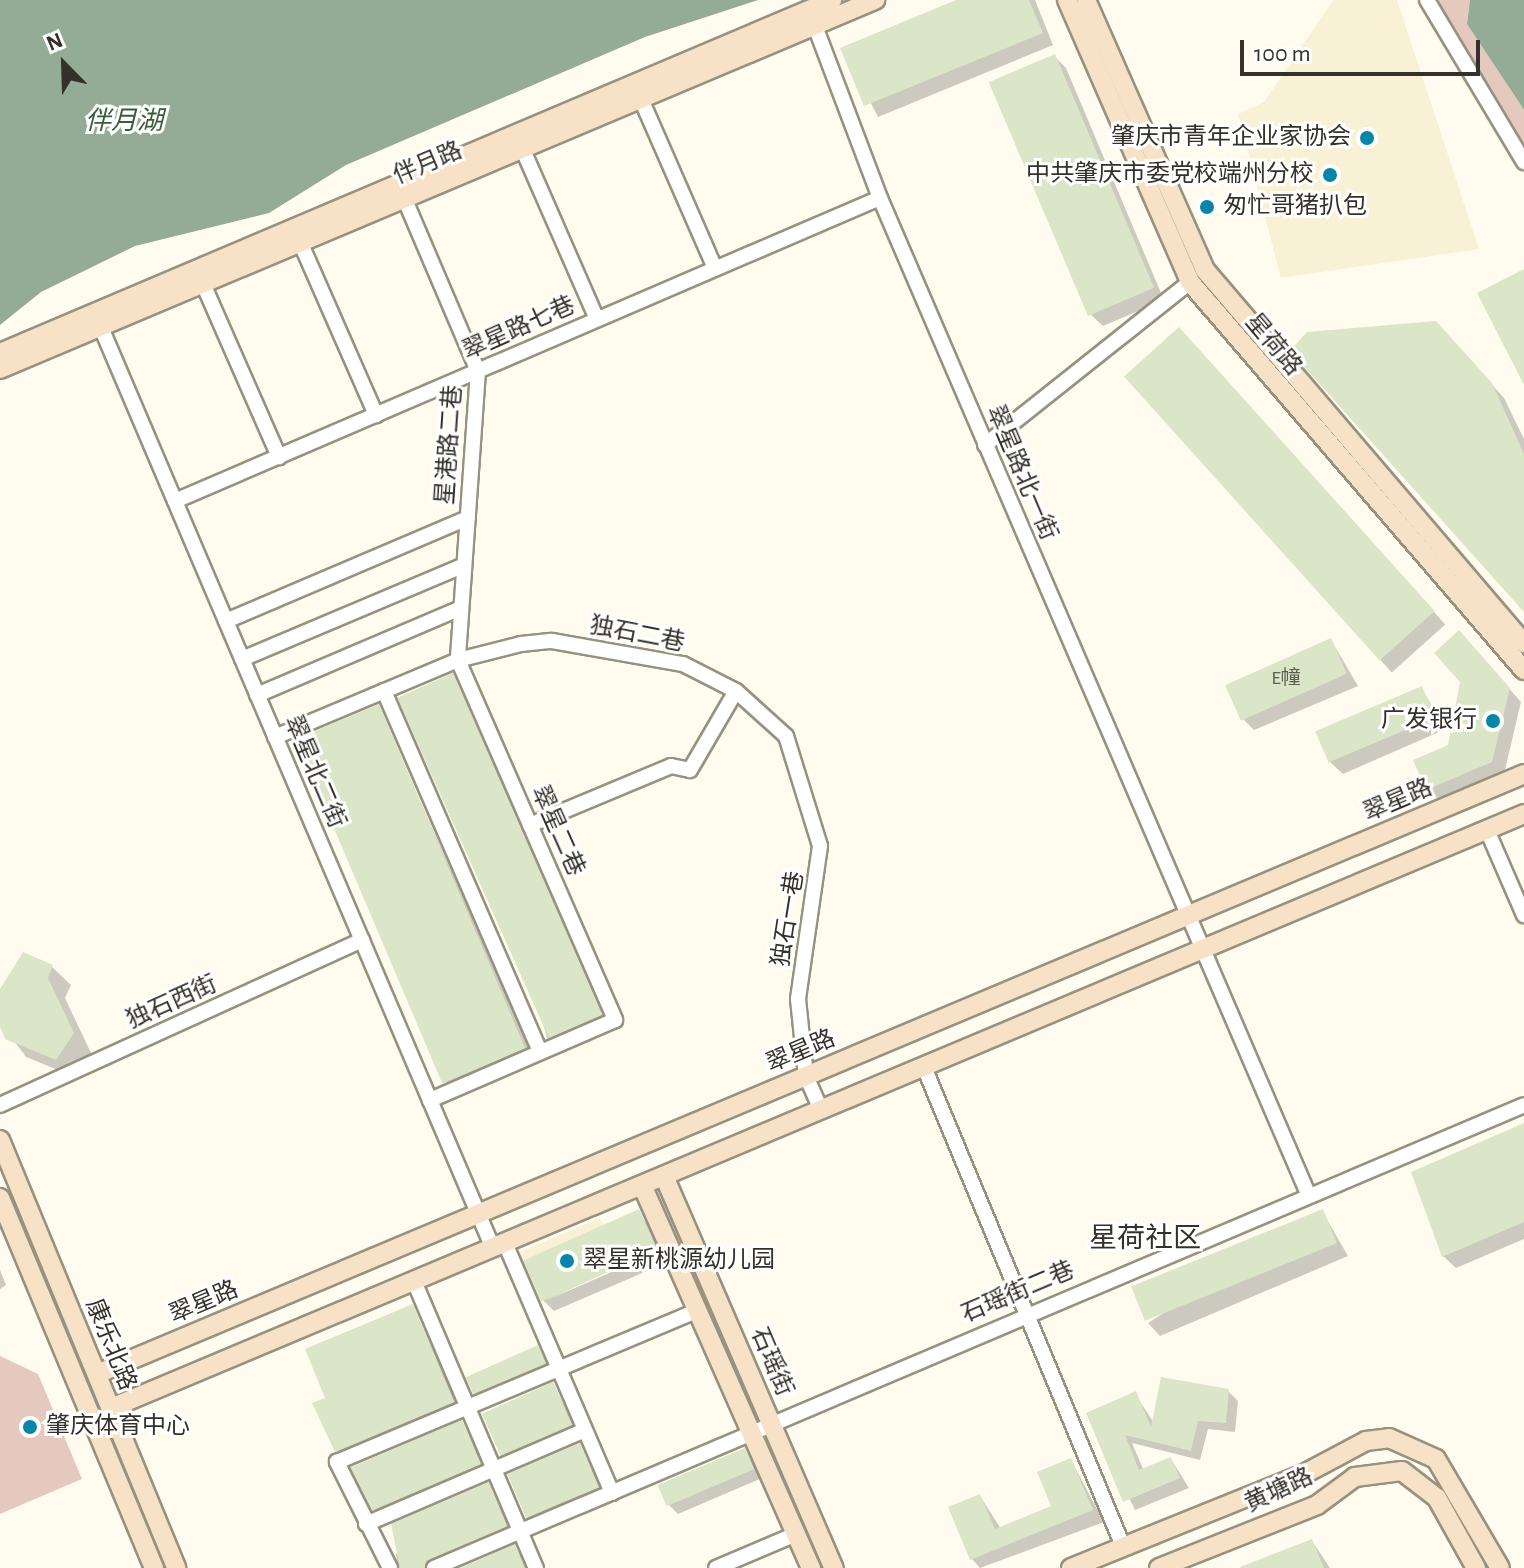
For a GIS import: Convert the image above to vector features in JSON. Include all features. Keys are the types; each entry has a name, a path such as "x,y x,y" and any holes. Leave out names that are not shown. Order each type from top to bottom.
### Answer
{"street":[{"name":"伴月路","path":"0,353 204,286 641,99 812,18 832,0"},
{"name":"伴月路","path":"0,369 99,322 812,18 875,0"},
{"name":"星荷路","path":"1067,0 1198,276 1524,670"},
{"name":"星荷路","path":"1086,0 1198,276 1524,643"},
{"path":"1427,0 1524,162"},
{"name":"翠星路北一街","path":"812,18 880,198 1309,1196"},
{"path":"641,99 715,268"},
{"path":"523,150 597,319"},
{"name":"翠星路七巷","path":"175,501 880,198"},
{"name":"星港路二巷","path":"405,200 478,371 458,660"},
{"path":"301,244 376,415"},
{"path":"985,445 1198,276"},
{"path":"204,286 279,457"},
{"name":"翠星北二街","path":"99,322 478,1214 499,1245 559,1369 612,1493"},
{"path":"226,621 468,518"},
{"path":"242,659 464,565"},
{"path":"257,695 461,608"},
{"name":"独石二巷","path":"275,737 458,660 552,641 683,664 736,691 786,736"},
{"name":"翠星二巷","path":"458,660 615,1020 540,1052"},
{"path":"384,691 540,1052 430,1100"},
{"path":"530,825 671,766 690,770 736,691"},
{"name":"独石一巷","path":"786,736 820,846 798,999 806,1076 821,1110"},
{"name":"翠星路","path":"97,1374 1524,774"},
{"path":"111,1408 1524,814"},
{"path":"1487,830 1524,915"},
{"name":"独石西街","path":"0,1105 362,940"},
{"path":"924,1067 1123,1546"},
{"name":"石瑶街二巷","path":"434,1568 612,1493 770,1420 1524,1105"},
{"name":"康乐北路","path":"0,1140 173,1560"},
{"name":"石瑶街","path":"664,1176 834,1568"},
{"name":"石瑶街","path":"642,1185 811,1568"},
{"name":"康乐北路","path":"0,1198 153,1564"},
{"path":"414,1281 536,1568"},
{"path":"390,1568 337,1462 698,1310"},
{"path":"366,1524 585,1430"},
{"name":"黄塘路","path":"1071,1568 1304,1474 1366,1441 1412,1446 1436,1459 1500,1568"},
{"name":"黄塘路","path":"1159,1568 1317,1505 1355,1477 1402,1471 1418,1478 1476,1568"},
{"path":"716,1568 796,1534"},
{"path":"153,1564 173,1560"}],"shaded area":[{"path":"1333,0 1397,0 1479,249 1281,278 1238,114 1264,102"},
{"path":"1427,0 1470,0 1467,24 1524,110 1524,144"},
{"name":"翠星新桃源幼儿园","path":"600,1218 621,1267 535,1303 514,1254"},
{"name":"肇庆体育中心","path":"0,1356 38,1374 82,1479 0,1514"}],"water":[{"name":"伴月湖","path":"0,0 758,0 645,37 346,165 269,213 135,246 41,292 0,325"},
{"path":"1470,0 1524,0 1524,110 1467,24"}],"building":[{"path":"956,0 1029,0 1043,33 864,106 840,48"},
{"path":"1055,54 1154,288 1088,316 989,82"},
{"path":"1524,269 1524,385 1477,293"},
{"path":"1436,321 1492,383 1524,454 1524,612 1290,351 1307,332"},
{"path":"1179,327 1435,611 1380,660 1124,377"},
{"path":"1459,630 1510,688 1492,762 1426,790 1413,760 1448,745 1460,682 1434,653"},
{"path":"1331,638 1347,674 1241,721 1225,685"},
{"path":"453,673 605,1014 549,1039 397,698"},
{"path":"1422,686 1435,717 1329,763 1315,731"},
{"path":"379,704 525,1048 442,1083 296,739"},
{"path":"23,952 53,965 48,978 74,1033 56,1060 5,1039 0,1027 0,989"},
{"path":"1524,1123 1524,1222 1442,1257 1411,1172"},
{"name":"翠星新桃源幼儿园","path":"639,1209 657,1250 541,1302 523,1261"},
{"path":"1323,1209 1337,1243 1145,1321 1131,1287"},
{"path":"413,1304 454,1402 335,1452 312,1403 325,1398 305,1349"},
{"path":"538,1345 546,1363 474,1395 466,1377"},
{"path":"1161,1377 1229,1389 1226,1423 1198,1421 1191,1451 1125,1435 1139,1470 1171,1457 1180,1478 1123,1502 1086,1413 1136,1391 1151,1427"},
{"path":"553,1382 572,1425 501,1457 482,1414"},
{"path":"462,1420 481,1464 369,1511 351,1467"},
{"path":"580,1443 599,1487 526,1518 507,1474"},
{"path":"745,1448 754,1469 667,1506 658,1485"},
{"path":"1071,1458 1093,1510 970,1560 948,1507 980,1494 995,1529 1051,1506 1037,1472"},
{"path":"489,1482 507,1526 424,1568 400,1568 391,1524"},
{"path":"1312,1539 1324,1568 1240,1567"},
{"path":"515,1544 525,1568 460,1568"}],"place":[{"name":"肇庆市青年企业家协会","path":"1367,138"},
{"name":"中共肇庆市委党校端州分校","path":"1330,175"},
{"name":"匆忙哥猪扒包","path":"1207,207"},
{"name":"广发银行","path":"1493,721"},
{"name":"翠星新桃源幼儿园","path":"567,1261"},
{"name":"肇庆体育中心","path":"30,1427"}],"district":[{"name":"星荷社区","path":"1145,1239"}]}
